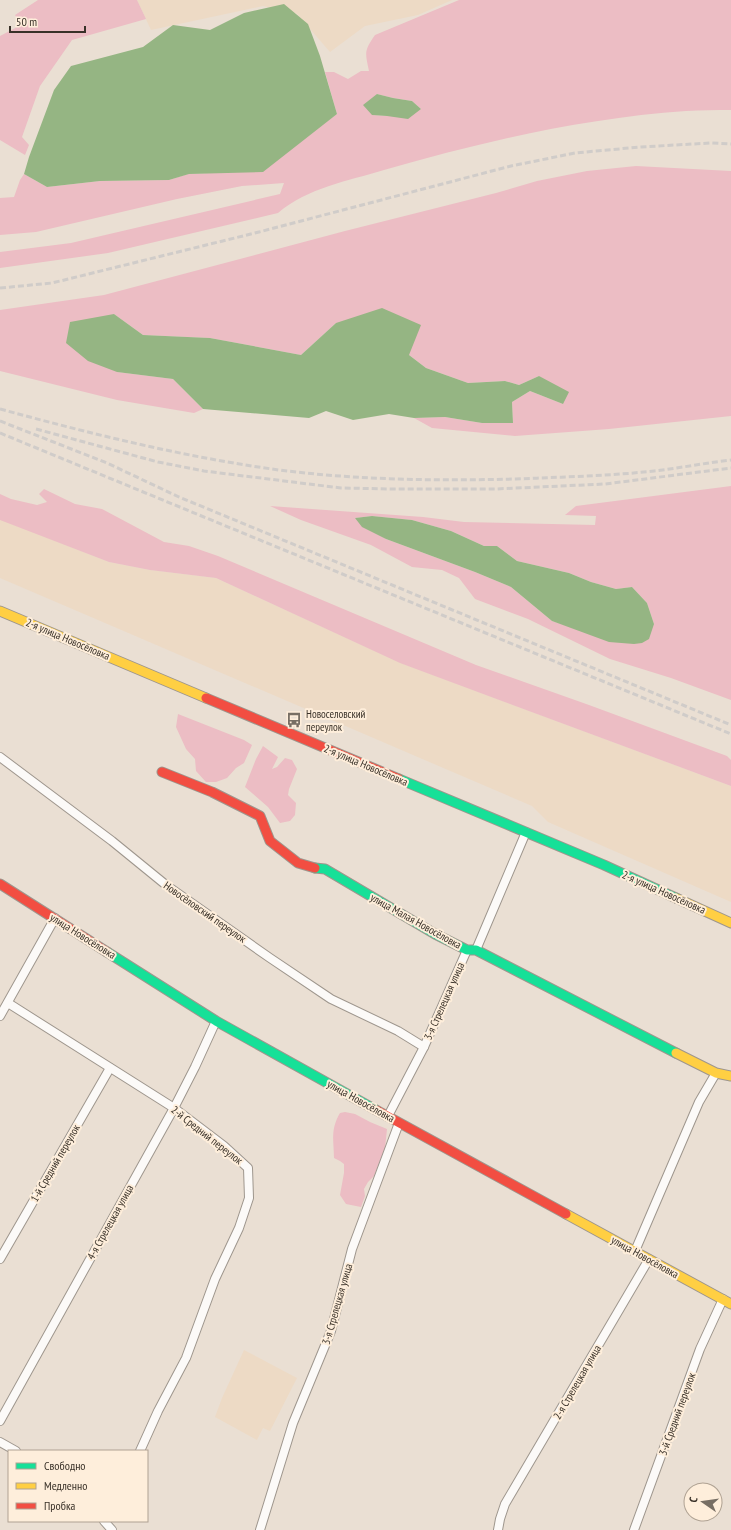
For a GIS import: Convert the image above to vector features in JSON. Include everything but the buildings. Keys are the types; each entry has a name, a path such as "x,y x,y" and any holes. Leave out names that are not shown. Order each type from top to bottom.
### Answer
{"street":[{"name":"2-я улица Новосёловка","path":"0,611 604,865 731,923"},
{"name":"Новосёловский переулок","path":"0,757 112,841 166,885 270,958 331,999 398,1031 424,1047"},
{"name":"улица Малая Новосёловка","path":"162,772 234,801 260,816 270,841 298,863 310,867 325,869 435,934 472,950 716,1073 731,1076"},
{"name":"3-я Стрелецкая улица","path":"388,1116 472,950 526,832"},
{"name":"улица Новосёловка","path":"0,884 216,1021 399,1123 727,1301"},
{"path":"0,1016 55,918"},
{"name":"2-й Средний переулок","path":"8,1003 174,1108 224,1146 248,1168 249,1198 239,1228 215,1279 186,1358 158,1411 140,1450"},
{"name":"4-я Стрелецкая улица","path":"0,1421 174,1108 216,1021"},
{"name":"1-й Средний переулок","path":"0,1259 110,1068"},
{"path":"635,1251 699,1102 716,1073"},
{"name":"3-я Стрелецкая улица","path":"260,1530 293,1423 331,1331 352,1249 399,1123"},
{"name":"2-я Стрелецкая улица","path":"498,1530 505,1504 649,1259"},
{"name":"3-й Средний переулок","path":"634,1530 700,1349 727,1301"},
{"path":"0,1442 14,1450"}],"shaded area":[{"path":"38,0 137,0 146,19 72,40 40,86 22,137 29,145 25,155 0,140 0,36 21,25 15,15"},
{"path":"137,0 452,0 418,15 365,26 330,52 297,14 263,6 151,30"},
{"path":"459,0 731,0 731,110 647,114 571,125 495,141 328,186 289,204 278,213 108,253 0,268 0,252 71,243 280,194 284,183 242,186 177,199 36,232 0,235 0,198 14,197 20,180 24,174 47,187 100,181 169,180 188,174 211,173 305,137 337,114 325,72 334,72 348,79 361,71 369,71 366,52 375,35","holes":["377,94 412,101 421,109 387,116 373,115"]},
{"path":"284,4 308,24 320,56 337,114 263,172 189,174 169,180 100,181 47,187 24,174 54,90 71,66 143,47 173,25 210,30 244,13"},
{"path":"377,94 412,101 421,109 408,119 372,115 363,105"},
{"path":"636,166 731,171 731,416 609,429 515,436 432,428 414,418 445,417 482,423 513,423 512,402 530,391 563,404 539,376 519,385 505,381 468,383 426,368 409,355 336,323 301,355 210,338 143,335 114,314 117,372 173,379 203,409 194,413 117,400 0,371 0,310 104,295 537,181 587,171"},
{"path":"382,308 421,325 409,355 426,368 468,383 505,381 519,385 539,376 569,392 563,404 530,391 512,402 513,423 482,423 445,417 414,418 389,414 353,420 326,411 309,418 203,409 173,379 117,372 88,361 66,343 70,322 114,314 143,335 210,338 301,355 336,323"},
{"path":"731,486 731,700 671,678 610,659 528,619 475,599 459,578 442,570 412,567 371,545 301,520 270,506 423,517 464,522 595,525 596,516 565,515 576,506","holes":["372,516 412,520 451,531 484,546 497,546 517,561 569,573 591,582 616,589 632,587 647,603 654,624 577,629 552,621 511,587 386,539 355,518"]},
{"path":"44,489 75,504 102,509 164,542 189,546 218,556 476,665 727,756 731,760 731,786 400,663 216,578 150,570 109,562 0,520 0,494 11,499 37,505 47,502 39,494"},
{"path":"372,516 412,520 451,531 484,546 497,546 517,561 569,573 591,582 616,589 632,587 647,603 654,624 649,639 642,643 634,644 609,642 552,621 511,587 386,539 362,527 355,518"},
{"path":"0,519 109,562 150,570 216,578 401,663 731,786 731,902 548,822 532,806 0,578"},
{"path":"178,714 244,740 252,745 244,763 236,768 227,778 216,782 206,782 196,771 195,759 186,749 176,727"},
{"path":"263,746 278,757 272,769 277,767 285,758 292,760 297,769 288,795 296,803 295,815 290,821 280,823 268,807 245,787"},
{"path":"345,1112 355,1114 387,1129 385,1148 374,1176 364,1189 365,1196 361,1207 346,1204 340,1195 344,1164 334,1158 333,1135 340,1113"},
{"path":"244,1350 297,1378 270,1431 263,1428 257,1440 215,1417"}],"railway":[{"path":"0,288 52,283 259,232 511,166 575,153 640,147 711,143 731,144"},
{"path":"0,409 173,452 244,465 338,476 427,480 550,478 637,473 731,460"},
{"path":"0,421 107,463 179,497 731,725"},
{"path":"36,429 158,462 204,471 341,488 495,489 605,484 731,468"},
{"path":"0,433 731,734"}],"traffic: fast":[{"path":"399,779 604,865 676,898"},
{"path":"315,868 325,869 435,934 467,950 476,950 676,1053"},
{"path":"107,952 216,1021 376,1110"}],"traffic: slow":[{"path":"0,611 206,698"},
{"path":"676,898 731,923"},
{"path":"676,1053 716,1073 731,1076"},
{"path":"566,1214 731,1304"}],"traffic: jam":[{"path":"206,698 399,779"},
{"path":"162,772 212,792 260,816 270,841 298,863 315,868"},
{"path":"0,884 107,952"},
{"path":"376,1110 566,1214"}],"place":[{"name":"Новоселовский переулок","path":"294,720"}]}
